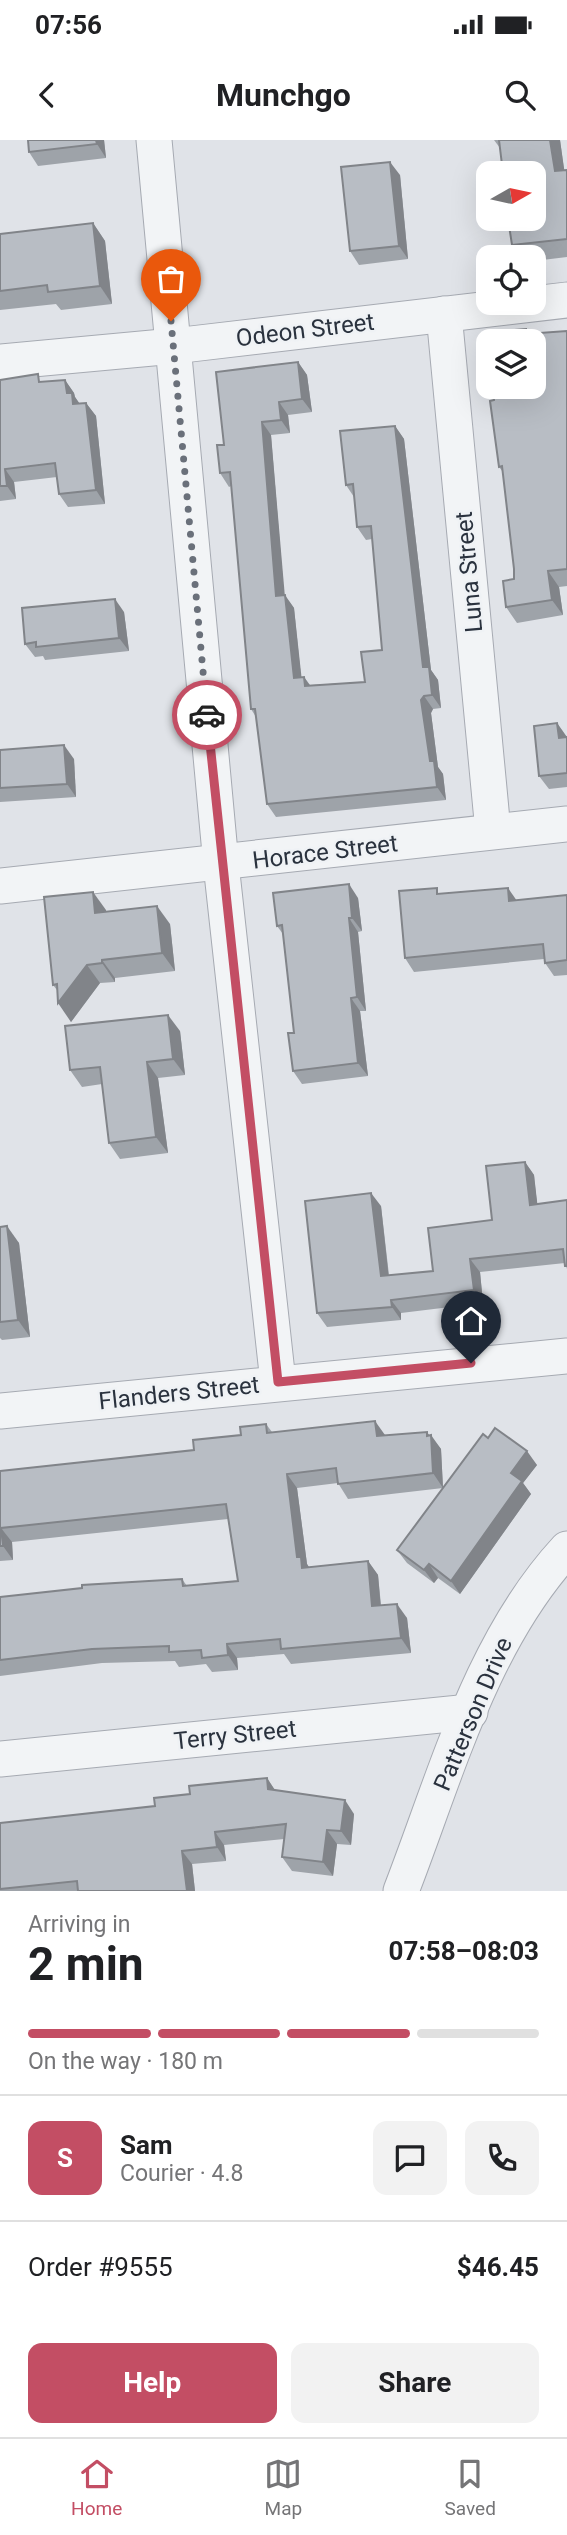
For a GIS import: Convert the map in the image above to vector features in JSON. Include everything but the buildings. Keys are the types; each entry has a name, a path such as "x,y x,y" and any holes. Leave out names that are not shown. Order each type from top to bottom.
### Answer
{"street":[{"path":"154,140 221,864 278,1382"},
{"name":"Odeon Street","path":"0,362 173,346 567,300"},
{"name":"Luna Street","path":"444,314 494,831"},
{"name":"Horace Street","path":"0,886 221,864 567,824"},
{"name":"Flanders Street","path":"0,1411 567,1356"},
{"name":"Patterson Drive","path":"401,1891 470,1712 512,1626 544,1574 567,1549"},
{"name":"Terry Street","path":"0,1759 470,1712"}],"way so far":[{"path":"171,321 207,715"}],"route":[{"path":"207,715 278,1382 471,1363"}]}
